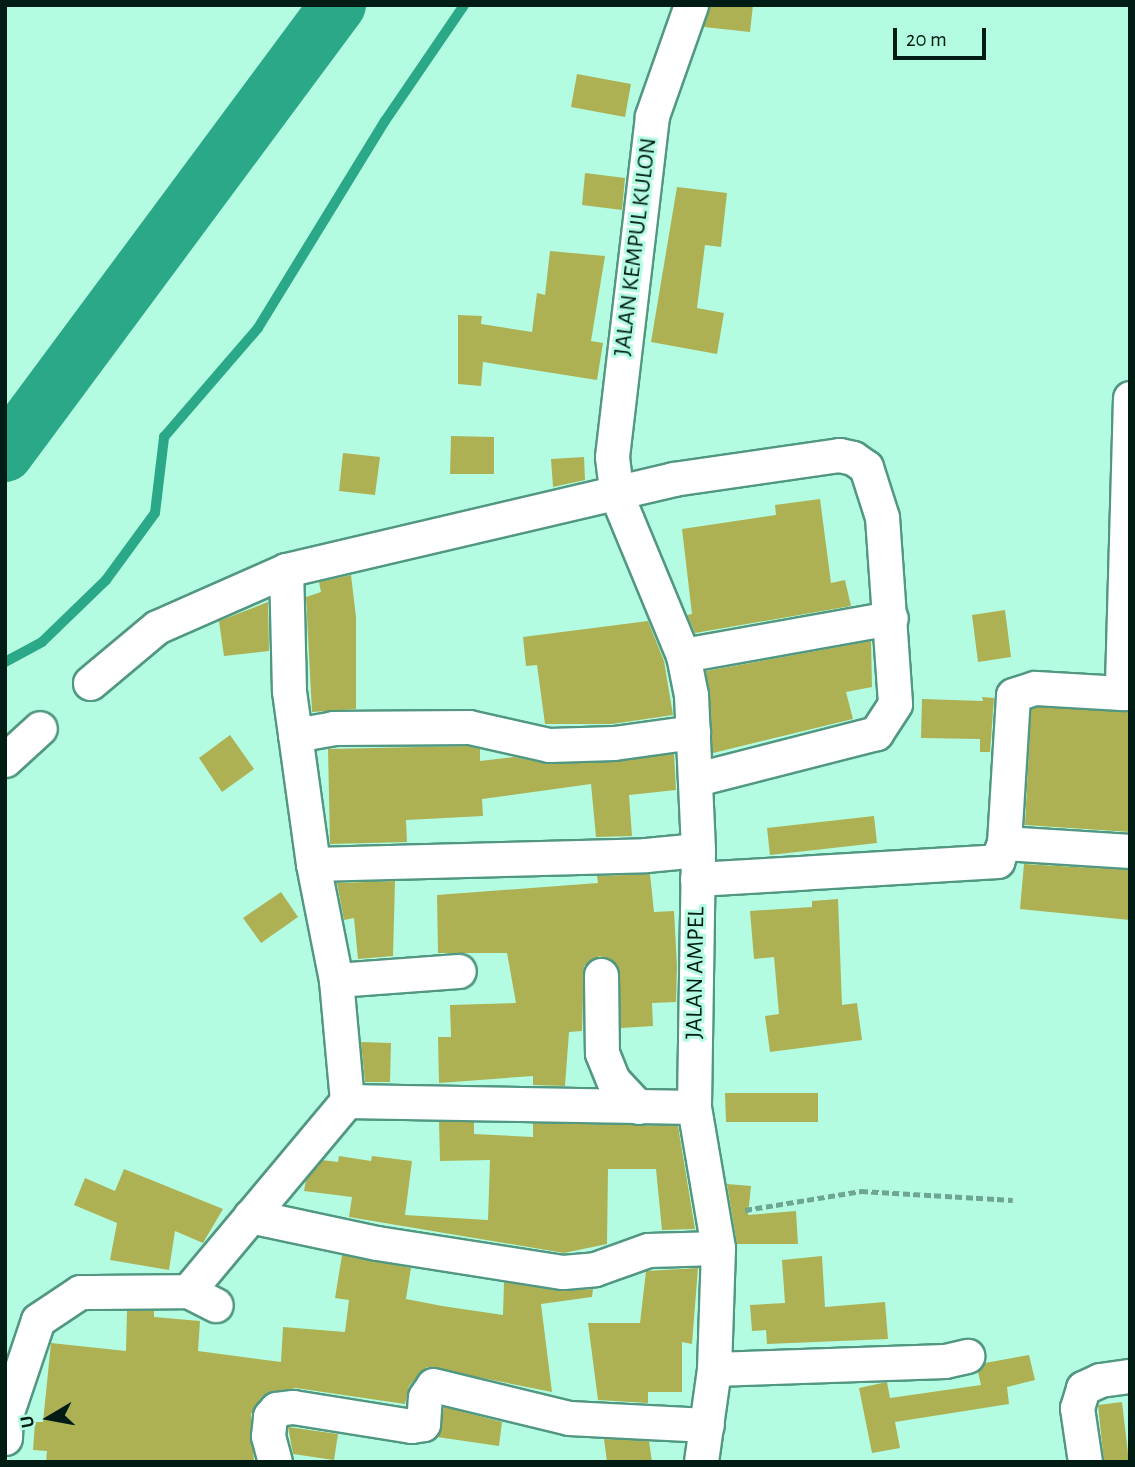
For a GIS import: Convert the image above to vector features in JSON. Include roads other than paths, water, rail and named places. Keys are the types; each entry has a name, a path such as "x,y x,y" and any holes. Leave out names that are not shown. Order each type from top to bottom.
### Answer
{"street":[{"name":"JALAN KEMPUL KULON","path":"617,496 612,457 619,374 653,116 691,5"},
{"path":"313,864 646,855 697,864 780,872 966,865 997,860 1004,843 1013,695 1035,688 1126,693 1130,398"},
{"path":"90,683 156,627 286,570 739,466 839,455 853,458 866,467 882,517 895,704 876,733 697,779"},
{"name":"JALAN AMPEL","path":"617,496 683,654 693,732 697,779 694,1107 716,1215 718,1248 714,1369 701,1462"},
{"path":"5,1438 6,1415 38,1320 80,1292 202,1298 250,1216 347,1101 336,980 313,864 295,735 286,570"},
{"path":"683,654 891,618"},
{"path":"295,735 333,728 469,727 559,744 693,732"},
{"path":"5,760 40,728"},
{"path":"1004,843 1130,851"},
{"path":"336,980 459,971"},
{"path":"601,975 602,1053 613,1080 638,1107"},
{"path":"347,1101 694,1107"},
{"path":"250,1216 389,1245 563,1272 595,1269 648,1250 718,1248"},
{"path":"714,1369 945,1361 968,1356"},
{"path":"1085,1462 1077,1408 1083,1388 1100,1380 1130,1376"},
{"path":"275,1462 268,1436 270,1416 276,1409 293,1407 411,1426 423,1424 427,1390 433,1385 569,1418 707,1425"}],"waterway":[{"path":"5,454 338,5"},
{"path":"5,662 42,642 106,580 155,513 164,437 258,328 385,121 464,5"}]}
